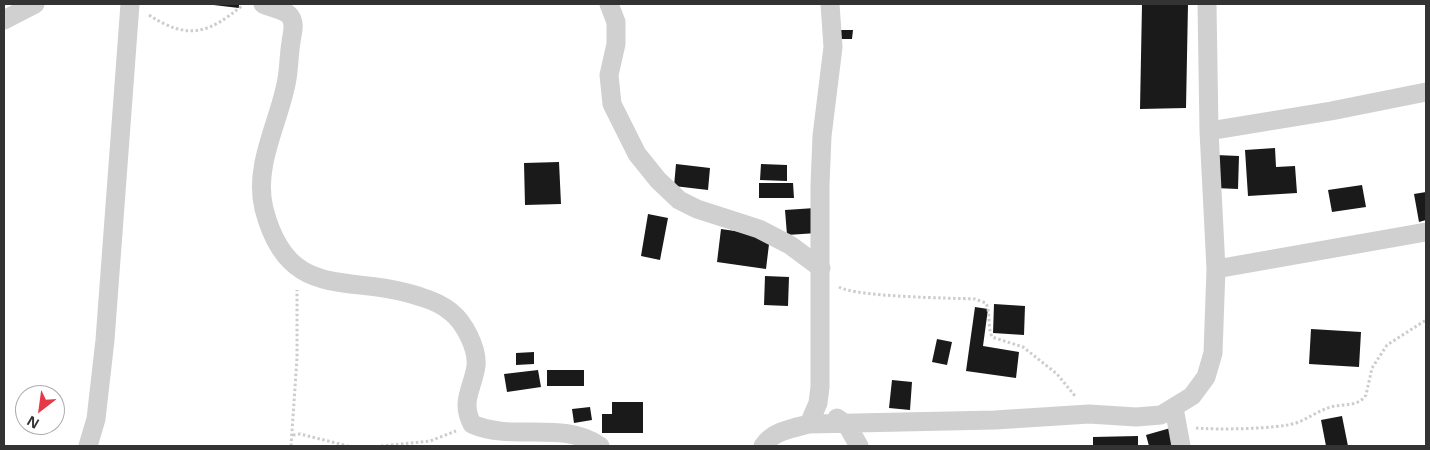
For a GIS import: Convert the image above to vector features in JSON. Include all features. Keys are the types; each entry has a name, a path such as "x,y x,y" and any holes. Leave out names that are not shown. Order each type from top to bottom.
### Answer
{"street":[{"path":"4,20 35,4"},
{"path":"262,4 284,11 290,17 294,26 287,80 266,152 262,179 263,207 271,229 286,257 296,268 323,279 410,294 433,301 452,312 466,330 475,354 476,365 466,405 472,424 494,432 573,434 600,446"},
{"path":"609,4 616,22 616,44 609,74 612,104 637,154 678,200 698,209 759,229 790,245 821,268"},
{"path":"809,424 818,404 822,136 833,47 830,4"},
{"path":"763,446 776,434 809,424 846,425 995,420 1089,414 1136,417 1161,415 1192,396 1206,377 1213,353 1216,269 1209,130 1208,4"},
{"path":"88,446 96,419 101,386 137,8"},
{"path":"1209,130 1330,111 1426,92"},
{"path":"1216,269 1426,232"},
{"path":"818,404 846,425 859,446"},
{"path":"1174,408 1181,446"}],"path":[{"path":"137,8 167,26 185,32 199,31 227,18 244,4"},
{"path":"291,446 297,358 296,268"},
{"path":"821,268 832,282 844,290 975,299 986,303 990,311 989,330 992,337 1023,347 1039,359 1057,374 1089,414"},
{"path":"1178,426 1213,429 1296,423 1313,413 1335,406 1355,404 1366,396 1372,368 1387,345 1426,320"},
{"path":"381,446 430,441 472,424"},
{"path":"293,435 300,434 348,446"}],"building":[{"path":"205,4 239,4 239,8"},
{"path":"1142,4 1188,4 1186,108 1140,109"},
{"path":"839,30 853,30 852,39 839,39"},
{"path":"1275,148 1276,167 1295,166 1297,193 1248,196 1245,150"},
{"path":"1216,155 1239,156 1238,189 1215,188"},
{"path":"559,162 561,204 525,205 524,163"},
{"path":"676,164 710,168 708,190 674,186"},
{"path":"761,164 787,165 787,181 760,180"},
{"path":"759,183 793,183 794,198 759,198"},
{"path":"1362,185 1366,207 1332,212 1328,190"},
{"path":"1426,192 1426,220 1419,222 1414,194"},
{"path":"815,208 817,233 787,235 785,210"},
{"path":"648,214 668,218 660,260 641,256"},
{"path":"721,229 770,236 766,269 717,262"},
{"path":"765,276 789,277 788,306 764,305"},
{"path":"994,304 1025,306 1024,335 993,333"},
{"path":"975,307 988,309 983,346 1019,352 1016,378 966,371"},
{"path":"1311,329 1361,332 1359,367 1309,364"},
{"path":"937,339 952,342 947,365 932,362"},
{"path":"534,352 534,364 516,365 516,353"},
{"path":"538,370 541,387 507,392 504,374"},
{"path":"547,370 584,370 584,386 547,386"},
{"path":"892,380 912,382 910,410 889,408"},
{"path":"612,402 643,402 643,433 602,433 602,414 612,414"},
{"path":"590,407 592,420 574,423 572,409"},
{"path":"1342,416 1348,446 1326,446 1321,420"},
{"path":"1174,427 1179,446 1149,446 1146,435"},
{"path":"1138,436 1138,446 1093,446 1093,437"}]}
